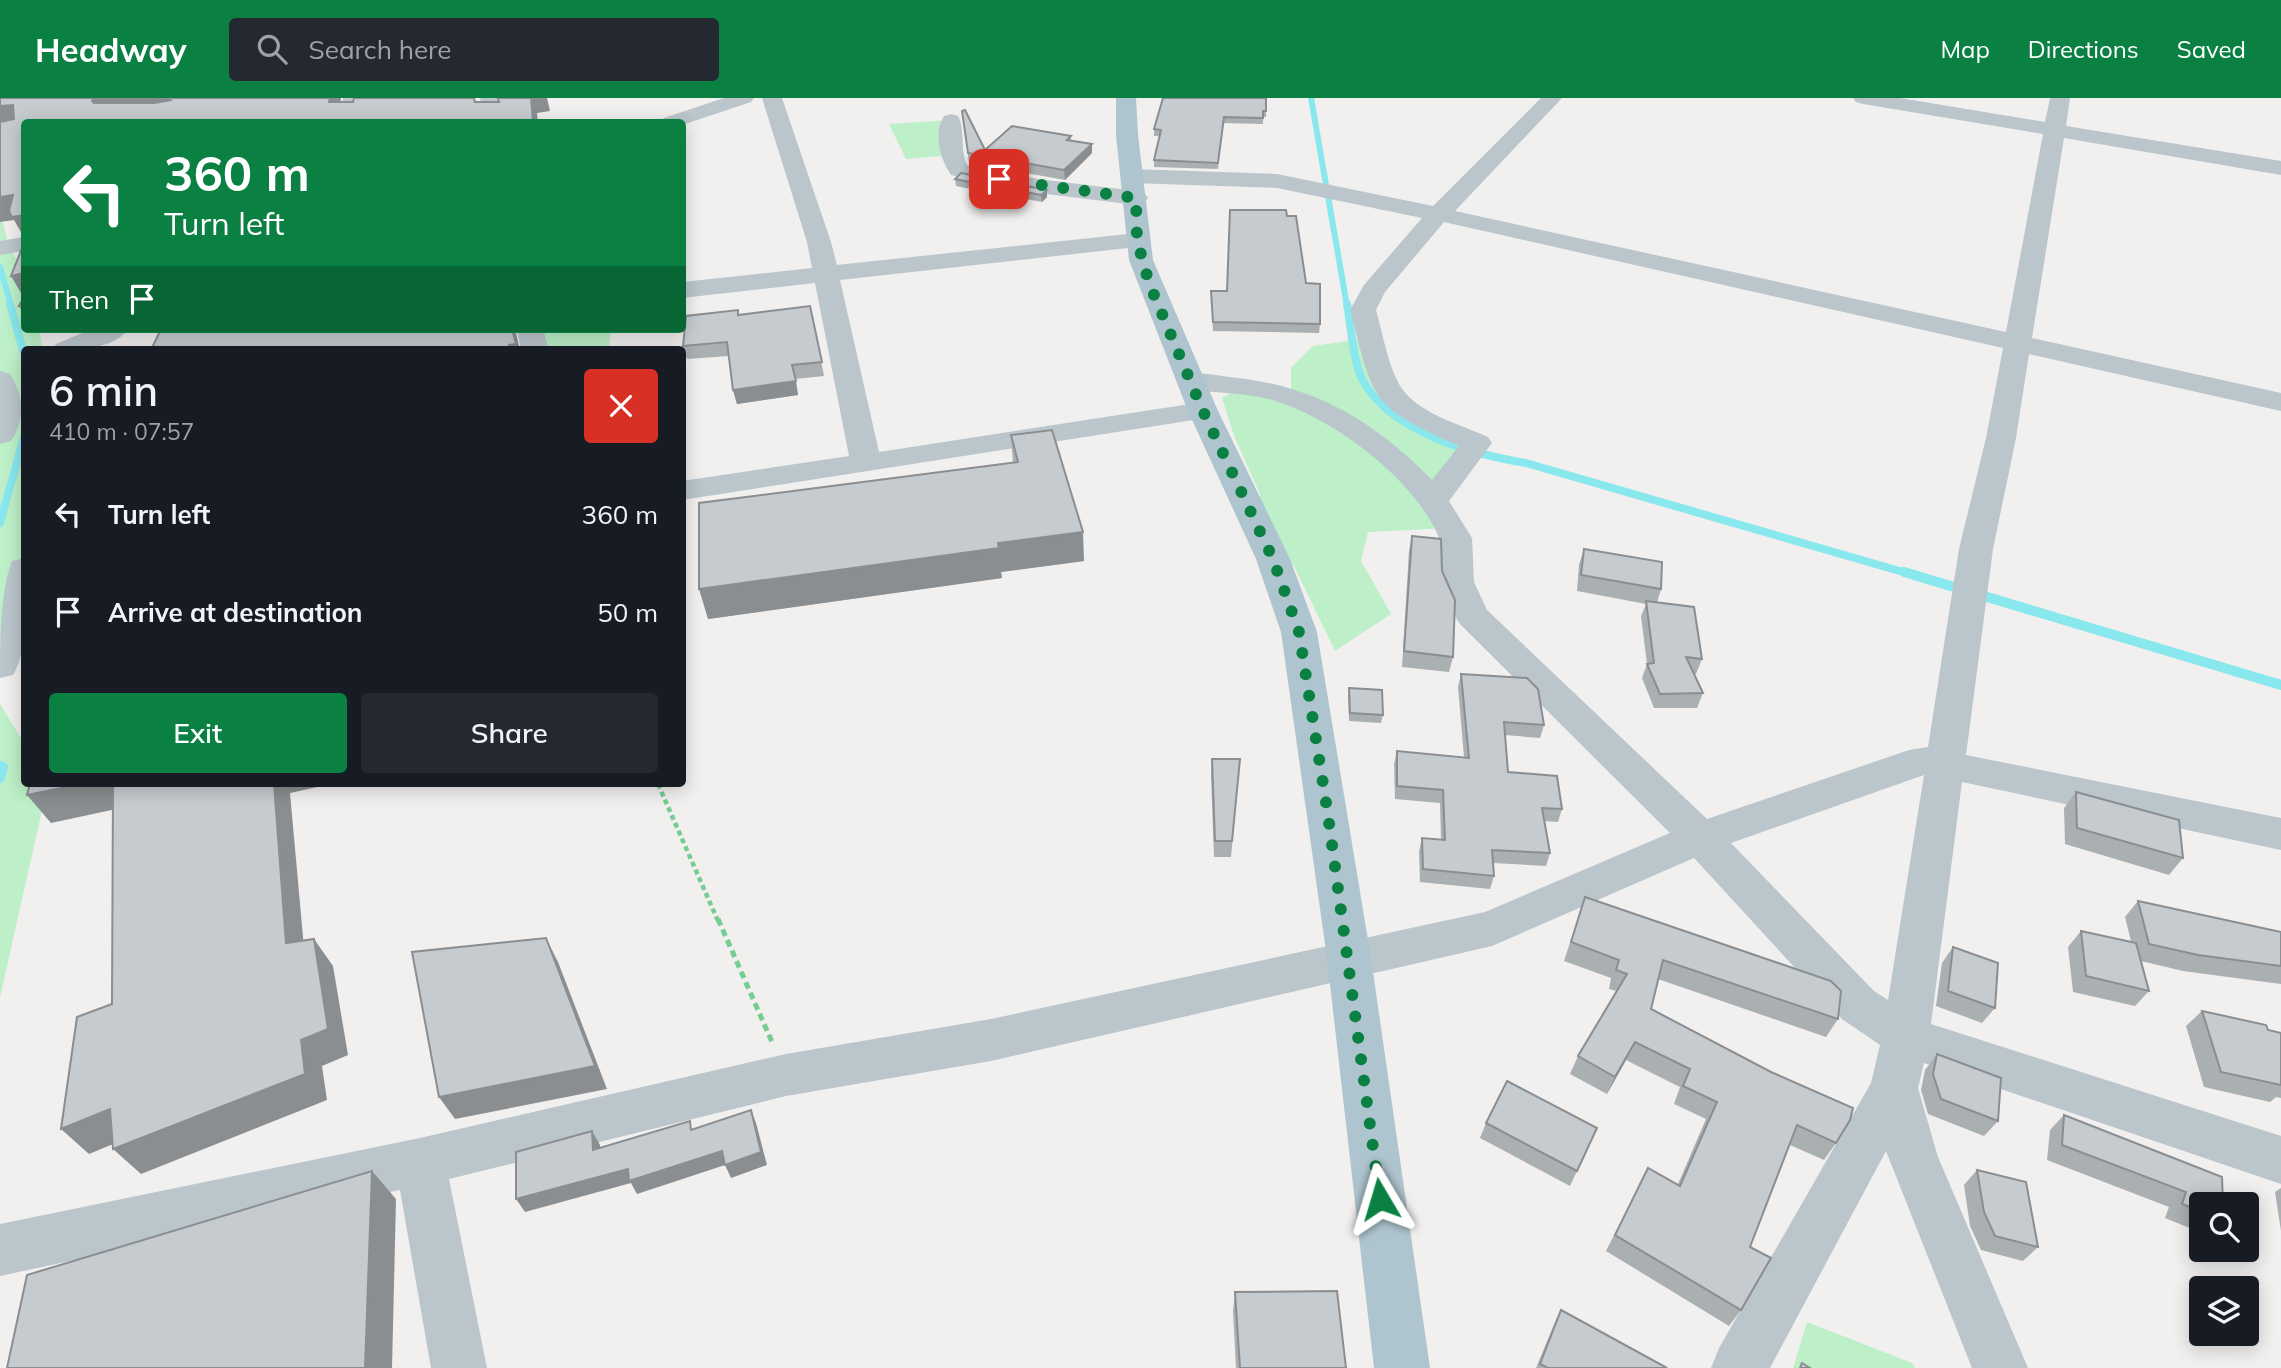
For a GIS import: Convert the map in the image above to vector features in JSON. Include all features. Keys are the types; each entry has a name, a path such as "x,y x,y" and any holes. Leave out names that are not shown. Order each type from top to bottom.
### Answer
{"main road":[{"path":"1126,98 1137,240 1149,283 1197,396 1273,559 1299,632 1349,958 1402,1368"}],"street":[{"path":"350,119 353,98"},
{"path":"490,98 494,119"},
{"path":"680,119 744,98"},
{"path":"772,98 819,242 866,463"},
{"path":"1432,502 1476,443 1409,410 1386,388 1363,310 1373,290 1438,214 1552,98"},
{"path":"1863,98 2281,168"},
{"path":"1739,1368 1894,1088 1906,1036 1976,549 2018,344 2060,98"},
{"path":"951,120 949,129 953,162 959,170 1038,186 1134,187 1277,181 1438,214 2281,402"},
{"path":"686,290 1137,240"},
{"path":"0,248 21,244"},
{"path":"78,343 104,333"},
{"path":"0,435 8,406 0,380 21,370"},
{"path":"686,490 866,463 1197,396 1283,394 1308,402 1350,427 1410,472 1452,530 1460,550 1457,582 1472,616 1700,838 1858,1005 1906,1036 2281,1160"},
{"path":"0,666 21,580"},
{"path":"0,1250 420,1162 786,1075 991,1040 1492,928 1700,838 1923,760 2281,834"},
{"path":"1894,1088 1913,1157 2000,1368"},
{"path":"420,1162 460,1368"}],"path":[{"path":"659,787 786,1075"}],"green space":[{"path":"951,120 953,155 906,159 889,124"},
{"path":"0,210 8,243 21,268 21,333 40,333 42,346 21,346 21,580 0,666"},
{"path":"533,333 611,333 609,346 536,346"},
{"path":"1368,338 1397,400 1469,439 1432,502 1450,528 1368,532 1361,561 1391,614 1335,651 1294,566 1260,532 1260,494 1234,436 1222,398 1240,388 1291,396 1291,368 1313,346"},
{"path":"0,704 21,738 21,787 47,787 0,997"},
{"path":"1807,1322 1912,1363 1915,1368 1793,1368"}],"building":[{"path":"0,98 94,98 94,103 154,103 172,98 330,98 329,102 353,102 354,98 474,98 475,102 499,102 498,98 531,98 533,119 21,119 21,216 12,217 9,211 13,195 0,197 0,122 14,119 13,105 0,106"},
{"path":"1163,98 1266,98 1266,111 1263,111 1263,118 1224,117 1218,163 1154,160 1161,130 1154,129"},
{"path":"965,110 985,150 1012,126 1071,136 1067,140 1092,144 1064,170 968,153 962,111"},
{"path":"961,173 1047,190 1041,195 1000,187 973,189 971,182 955,179"},
{"path":"1230,210 1286,210 1287,216 1296,216 1306,283 1320,284 1320,324 1213,322 1211,291 1227,291"},
{"path":"21,251 21,274 11,276"},
{"path":"810,306 822,362 792,365 796,381 733,390 727,342 683,346 686,316 738,310 738,315"},
{"path":"159,333 513,333 516,344 509,346 153,346"},
{"path":"1052,430 1083,532 998,543 999,548 699,589 699,503 1018,462 1011,435"},
{"path":"1412,536 1441,539 1442,571 1455,600 1453,657 1404,651"},
{"path":"1584,549 1662,562 1661,589 1581,575"},
{"path":"1646,601 1694,607 1702,659 1686,657 1703,693 1660,694 1647,664 1654,663"},
{"path":"1461,674 1527,678 1538,689 1544,725 1504,722 1508,772 1557,776 1562,809 1542,808 1550,853 1492,850 1494,876 1423,869 1422,838 1445,840 1443,790 1397,786 1397,751 1469,758"},
{"path":"1349,688 1382,690 1383,715 1350,713"},
{"path":"1212,759 1240,759 1232,841 1215,841"},
{"path":"29,787 66,787 27,795"},
{"path":"113,787 274,787 286,943 314,939 328,1029 301,1040 305,1074 113,1149 110,1109 61,1129 77,1017 112,1004"},
{"path":"2076,792 2179,820 2183,858 2077,828"},
{"path":"1585,897 1831,981 1841,991 1838,1019 1663,960 1651,1009 1771,1072 1853,1108 1850,1120 1836,1143 1797,1125 1750,1247 1771,1258 1741,1310 1615,1235 1648,1168 1680,1186 1717,1102 1683,1086 1690,1069 1635,1042 1615,1077 1578,1056 1627,974 1616,970 1619,960 1571,942"},
{"path":"2138,901 2281,932 2281,966 2198,955 2149,944"},
{"path":"2081,931 2136,943 2149,991 2086,976"},
{"path":"546,938 595,1066 439,1097 412,952"},
{"path":"1953,947 1998,963 1995,1008 1948,991"},
{"path":"2202,1011 2266,1025 2268,1030 2281,1033 2281,1085 2221,1072"},
{"path":"1937,1054 2001,1078 1998,1121 1941,1099 1933,1074"},
{"path":"1507,1081 1597,1128 1577,1171 1486,1123"},
{"path":"751,1110 761,1152 725,1165 722,1151 629,1181 628,1169 516,1199 516,1152 592,1131 593,1150 690,1121 691,1130"},
{"path":"2064,1115 2222,1177 2223,1192 2189,1192 2189,1207 2182,1204 2186,1192 2062,1145"},
{"path":"1977,1170 2026,1182 2038,1247 1995,1236 1984,1212"},
{"path":"372,1171 365,1368 7,1368 27,1275"},
{"path":"1337,1291 1346,1368 1240,1368 1235,1292"},
{"path":"1561,1310 1667,1368 1548,1368 1540,1364"}],"waterway":[{"path":"1311,98 1347,306"},
{"path":"0,267 11,306"},
{"path":"10,304 22,346"},
{"path":"1347,304 1354,353 1362,379 1375,397 1392,413 1434,438 1481,454 1526,463 1910,574"},
{"path":"0,523 21,448"},
{"path":"1904,572 2281,685"},
{"path":"0,766 3,767 0,778"}],"route":[{"path":"999,179 1136,198 1137,240 1149,283 1203,411 1273,559 1299,632 1314,719 1349,958 1380,1199"}]}
